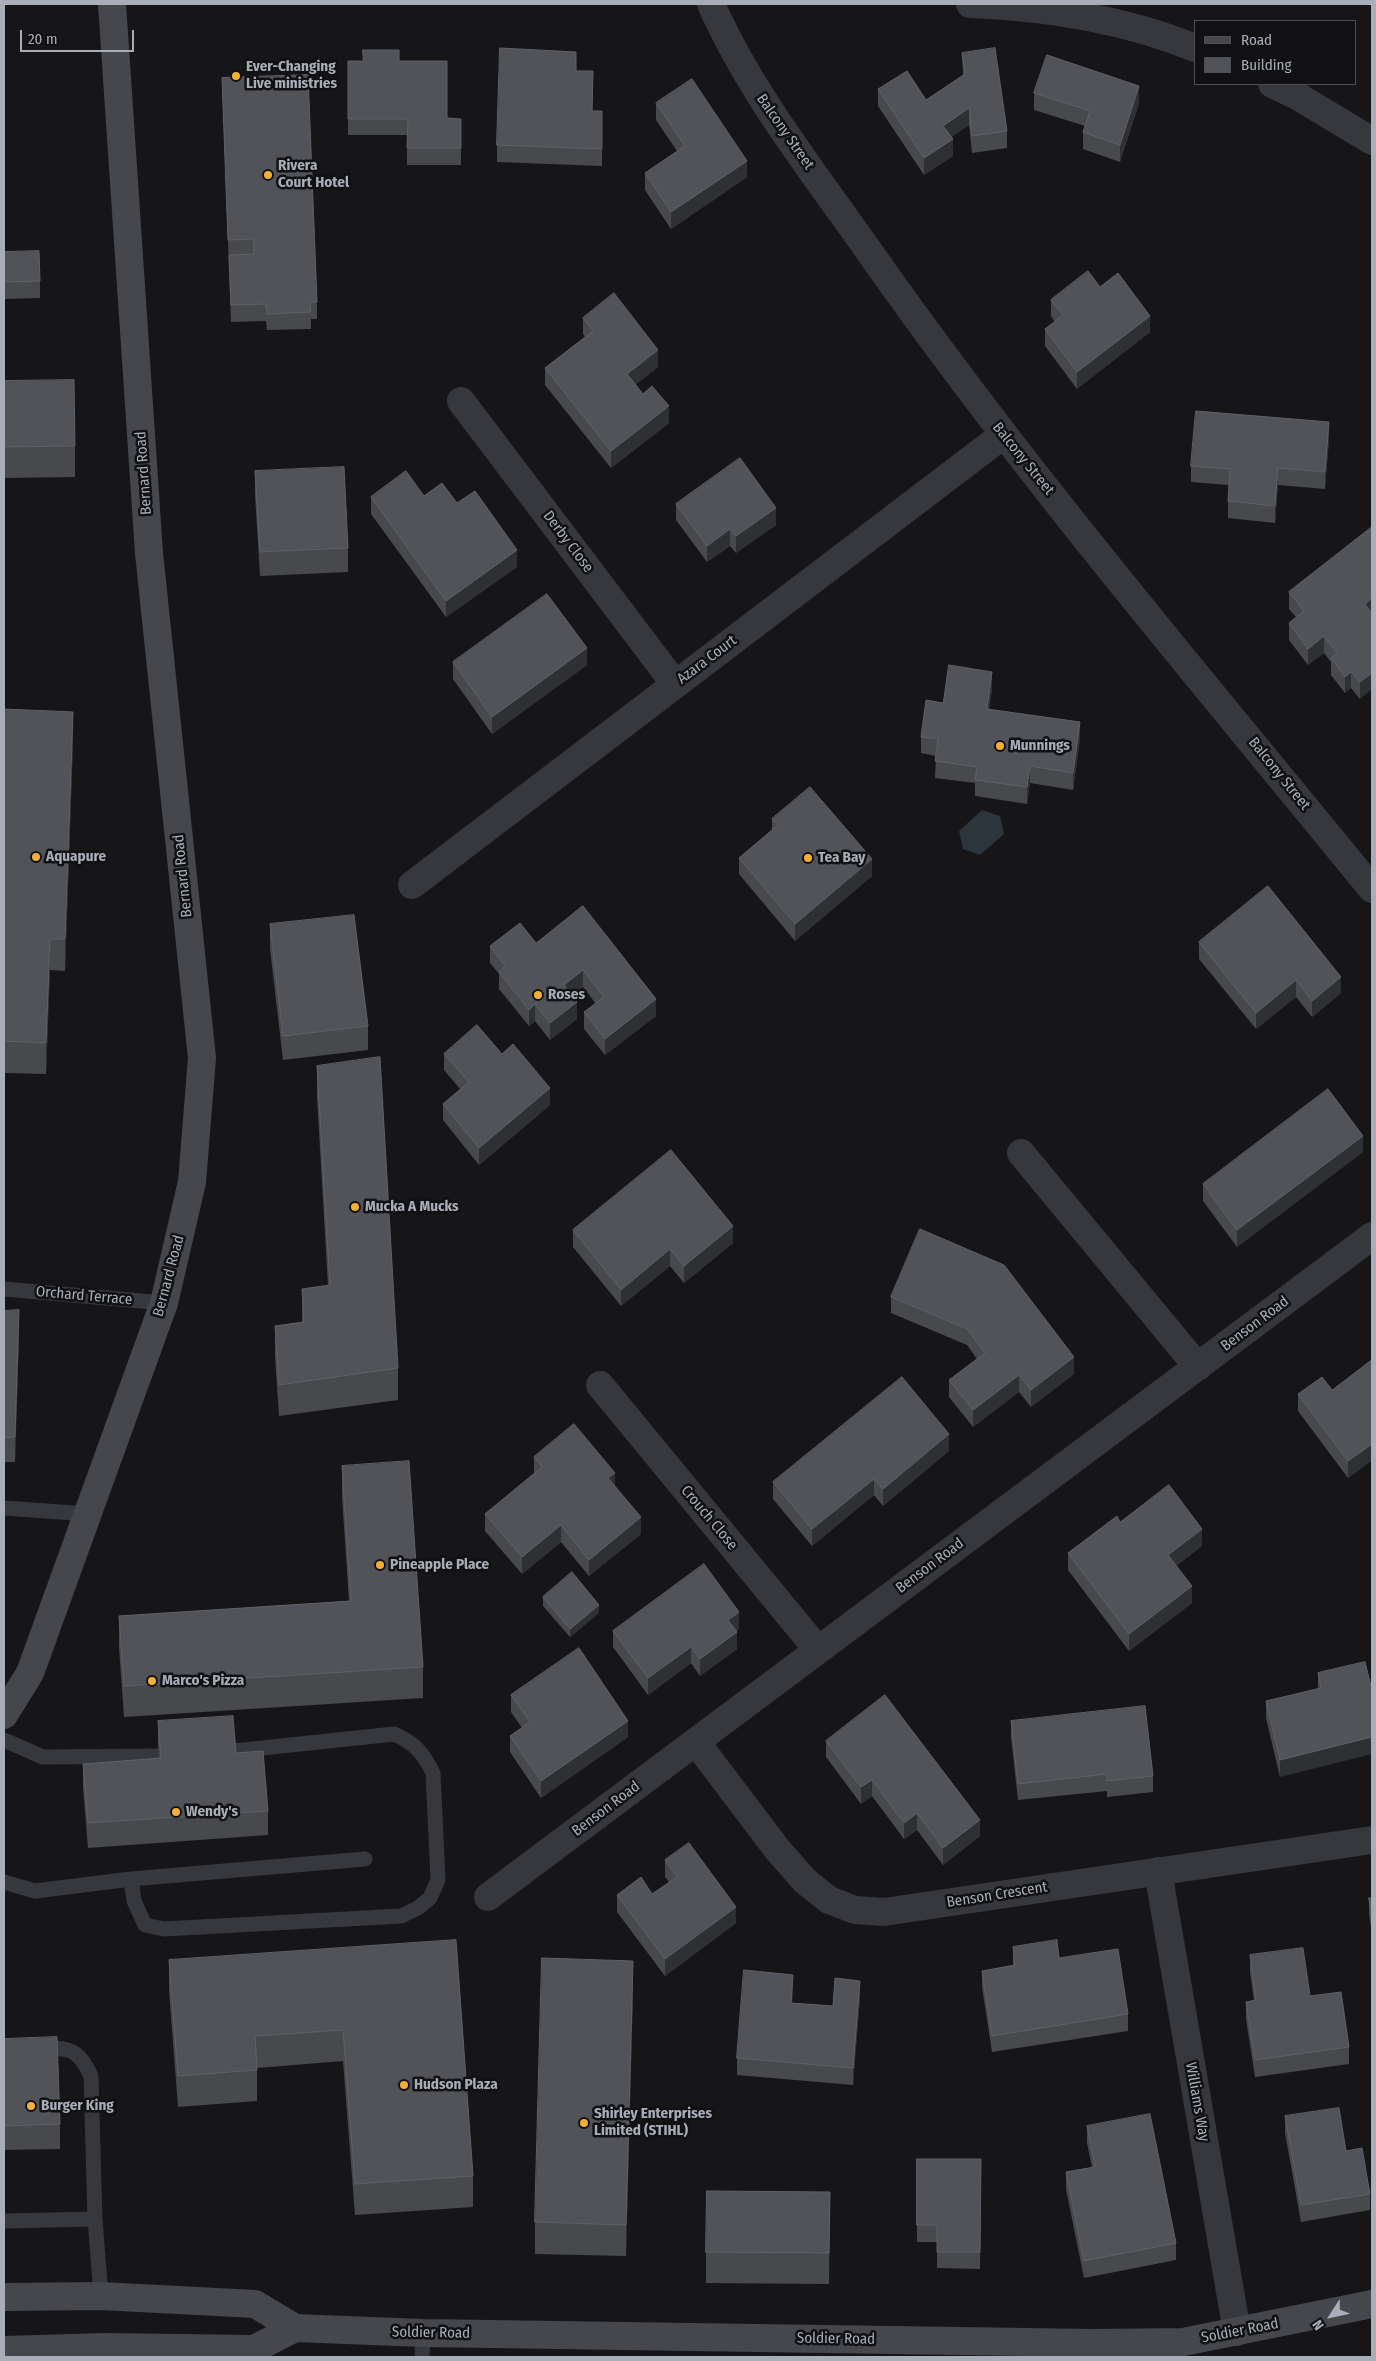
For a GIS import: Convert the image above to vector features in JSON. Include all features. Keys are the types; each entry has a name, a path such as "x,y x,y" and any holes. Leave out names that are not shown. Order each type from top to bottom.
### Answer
{"main road":[{"name":"Bernard Road","path":"4,1715 30,1673 164,1303 192,1182 202,1058 149,553 112,4"},
{"name":"Soldier Road","path":"4,2297 101,2296 255,2304 296,2328 422,2345 1093,2343 1184,2350 1237,2332 1372,2304"},
{"name":"Soldier Road","path":"4,2350 47,2347 144,2353 254,2349 296,2328"}],"street":[{"name":"Balcony Street","path":"711,4 728,42 759,94 884,273 1003,435 1372,889"},
{"path":"970,4 1015,6 1100,19 1167,37 1194,48"},
{"path":"1274,85 1299,97 1372,141"},
{"name":"Derby Close","path":"461,401 675,684"},
{"name":"Azara Court","path":"412,885 1003,435"},
{"path":"1021,1153 1198,1367"},
{"name":"Benson Road","path":"488,1897 1372,1236"},
{"name":"Crouch Close","path":"600,1385 818,1650"},
{"name":"Benson Crescent","path":"696,1742 777,1849 805,1881 829,1900 855,1910 884,1912 1372,1840"},
{"name":"Williams Way","path":"1158,1871 1237,2332"}],"lane":[{"name":"Orchard Terrace","path":"4,1289 164,1303"},
{"path":"4,1508 88,1514"},
{"path":"131,1879 134,1901 145,1925 164,1929 400,1916 418,1908 430,1898 438,1880 433,1773 426,1759 409,1739 394,1734 234,1751"},
{"path":"4,1740 42,1757 159,1756"},
{"path":"4,1882 35,1891 131,1879 365,1859"},
{"path":"35,2048 64,2048 74,2052 82,2059 91,2076 95,2219 101,2296"},
{"path":"4,2221 95,2219"}],"shaded area":[{"path":"982,810 1000,816 1004,834 980,855 963,849 959,831"}],"building":[{"path":"500,48 576,52 576,71 593,71 592,111 602,111 602,149 497,145"},
{"path":"995,48 1007,131 972,136 969,108 943,126 953,139 924,158 878,89 907,71 926,100 965,74 962,53"},
{"path":"363,50 399,50 399,61 447,61 447,118 461,119 461,148 407,148 408,119 348,119 348,61 363,61"},
{"path":"1047,55 1139,86 1120,145 1083,132 1090,111 1034,93"},
{"name":"Rivera Court Hotel","path":"308,75 317,302 310,302 311,312 267,314 266,304 231,305 229,255 254,254 254,239 228,240 222,78"},
{"path":"692,79 747,161 671,212 645,173 685,146 656,103"},
{"path":"39,251 40,281 4,282 4,252"},
{"path":"1088,271 1100,287 1118,273 1150,316 1077,372 1045,329 1063,315 1051,300"},
{"path":"614,293 658,350 627,374 643,394 652,386 669,406 611,451 545,368 593,331 583,318"},
{"path":"74,380 75,446 4,447 4,381"},
{"path":"1196,411 1329,422 1325,472 1278,468 1275,506 1228,501 1230,469 1191,466"},
{"path":"740,458 776,508 736,536 730,529 707,546 676,504"},
{"path":"344,467 348,548 260,552 255,471"},
{"path":"406,471 424,496 442,483 457,503 475,491 517,550 446,601 371,497"},
{"path":"1372,527 1372,598 1365,604 1372,614 1372,673 1360,682 1351,672 1345,677 1331,658 1337,653 1324,636 1308,649 1289,623 1304,611 1289,592"},
{"path":"547,594 587,648 492,717 453,662"},
{"name":"Munnings","path":"949,665 992,672 987,709 1080,722 1073,773 1030,766 1027,787 975,780 977,767 935,761 938,739 921,737 926,700 943,703"},
{"name":"Aquapure","path":"4,709 73,712 65,939 50,939 46,1043 4,1041"},
{"name":"Tea Bay","path":"810,787 872,859 795,924 739,858 778,825 772,819"},
{"path":"1268,886 1341,977 1312,1001 1296,980 1256,1013 1199,942"},
{"name":"Roses","path":"583,906 656,999 605,1039 584,1012 604,997 583,970 564,985 577,1002 550,1023 535,1004 529,1010 499,972 505,966 490,946 520,923 536,943"},
{"path":"354,915 368,1026 283,1036 270,924"},
{"path":"477,1025 502,1054 513,1044 550,1088 479,1148 443,1104 469,1082 444,1054"},
{"name":"Mucka A Mucks","path":"380,1057 398,1368 279,1385 275,1326 304,1322 302,1289 330,1285 317,1066"},
{"path":"1328,1089 1363,1136 1237,1230 1203,1184"},
{"path":"671,1150 733,1226 684,1266 670,1249 621,1290 573,1230"},
{"path":"920,1229 1004,1265 1074,1357 1031,1390 1019,1375 973,1410 949,1380 985,1353 967,1329 891,1297"},
{"path":"19,1310 15,1437 4,1438 4,1311"},
{"path":"1372,1360 1372,1444 1348,1461 1298,1394 1322,1377 1332,1390"},
{"path":"902,1377 949,1434 883,1489 874,1479 812,1529 773,1482"},
{"path":"574,1424 615,1473 608,1478 641,1517 589,1560 561,1525 522,1557 485,1514 542,1467 534,1457"},
{"name":"Pineapple Place","path":"409,1461 423,1667 124,1686 119,1616 351,1601 342,1466"},
{"path":"1169,1485 1202,1529 1168,1555 1192,1586 1129,1634 1068,1553 1117,1516 1120,1522"},
{"path":"704,1564 739,1612 728,1620 737,1632 700,1659 691,1647 648,1678 613,1631"},
{"path":"572,1572 599,1605 570,1629 543,1597"},
{"path":"579,1648 628,1721 541,1781 510,1736 530,1722 511,1695"},
{"path":"1365,1662 1372,1690 1372,1737 1280,1760 1266,1701 1321,1688 1318,1673"},
{"path":"885,1695 980,1820 943,1848 917,1813 904,1823 872,1780 861,1787 826,1741"},
{"path":"1145,1706 1153,1776 1107,1781 1107,1774 1018,1784 1011,1721"},
{"name":"Wendy's","path":"233,1716 236,1753 263,1751 268,1811 88,1823 83,1764 161,1758 158,1721"},
{"path":"689,1843 736,1907 665,1959 617,1895 641,1877 652,1894 677,1877 665,1860"},
{"path":"1369,1898 1372,1898 1372,1916"},
{"name":"Hudson Plaza","path":"456,1940 473,2176 355,2184 343,2030 255,2036 257,2070 178,2076 169,1960"},
{"path":"1057,1940 1059,1958 1118,1949 1128,2014 992,2036 982,1971 1015,1965 1013,1947"},
{"path":"1303,1948 1310,1996 1341,1992 1349,2047 1255,2060 1246,2002 1256,2000 1250,1955"},
{"name":"Shirley Enterprises Limited (STIHL)","path":"542,1958 633,1961 626,2225 535,2222"},
{"path":"744,1970 793,1975 791,2003 833,2006 835,1978 860,1981 853,2068 737,2058"},
{"name":"Burger King","path":"57,2037 60,2124 4,2126 4,2039"},
{"path":"1339,2108 1346,2151 1362,2148 1370,2194 1301,2205 1285,2116"},
{"path":"1150,2114 1176,2243 1084,2261 1066,2172 1095,2167 1087,2126"},
{"path":"917,2159 981,2159 980,2252 937,2252 937,2225 917,2225"},
{"path":"707,2191 830,2192 829,2253 706,2252"}],"place":[{"name":"Ever-Changing Live ministries","path":"236,76"},
{"name":"Rivera Court Hotel","path":"268,175"},
{"name":"Munnings","path":"1000,746"},
{"name":"Aquapure","path":"36,857"},
{"name":"Tea Bay","path":"808,858"},
{"name":"Roses","path":"538,995"},
{"name":"Mucka A Mucks","path":"355,1207"},
{"name":"Pineapple Place","path":"380,1565"},
{"name":"Marco's Pizza","path":"152,1681"},
{"name":"Wendy's","path":"176,1812"},
{"name":"Hudson Plaza","path":"404,2085"},
{"name":"Burger King","path":"31,2106"},
{"name":"Shirley Enterprises Limited (STIHL)","path":"584,2123"}]}
